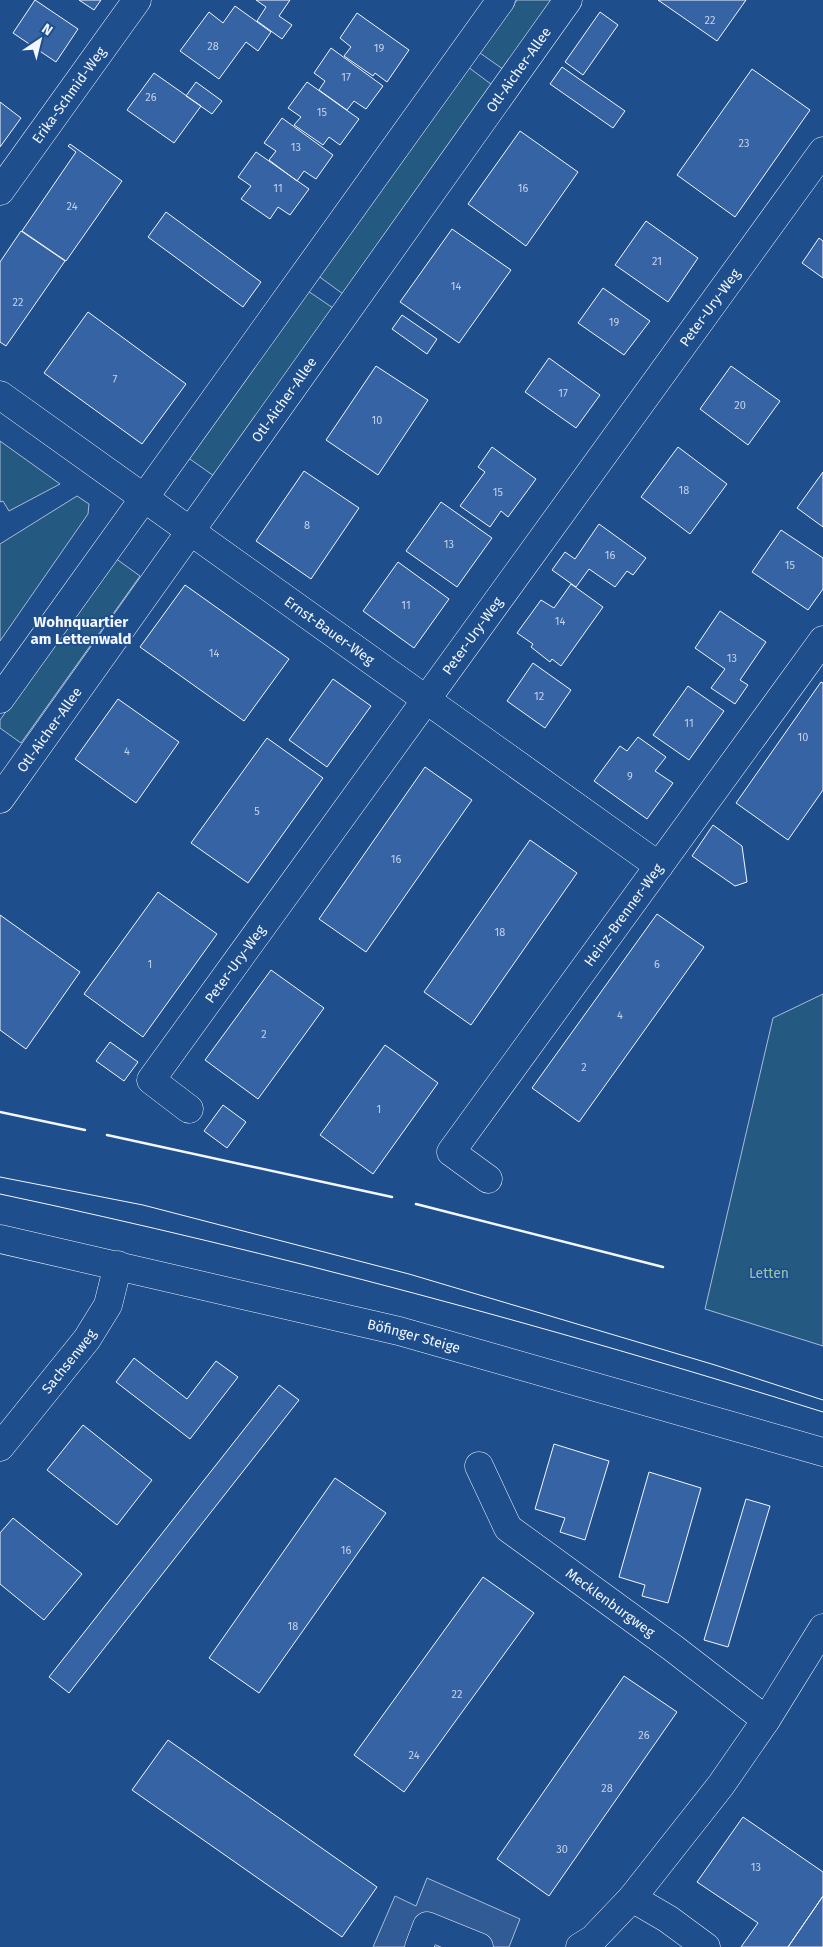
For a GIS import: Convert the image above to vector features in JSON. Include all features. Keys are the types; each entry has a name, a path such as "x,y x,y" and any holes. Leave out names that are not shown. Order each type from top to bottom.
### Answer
{"street":[{"name":"Erika-Schmid-Weg","path":"0,191 137,0"},
{"path":"0,699 501,0"},
{"name":"Otl-Aicher-Allee","path":"0,799 568,0"},
{"name":"Peter-Ury-Weg","path":"189,1109 151,1080 823,151"},
{"name":"Ernst-Bauer-Weg","path":"0,395 659,866"},
{"name":"Heinz-Brenner-Weg","path":"488,1179 451,1152 823,640"},
{"name":"Böfinger Steige","path":"0,1239 398,1331 823,1452"},
{"name":"Sachsenweg","path":"0,1447 87,1339 108,1305 118,1265"},
{"name":"Mecklenburgweg","path":"479,1466 508,1528 674,1648 766,1720"},
{"path":"580,1947 593,1939 632,1898 721,1786 766,1720 823,1628"},
{"path":"632,1898 668,1919 706,1947"},
{"path":"419,1947 427,1926 479,1947"}],"green space":[{"path":"517,0 557,0 507,72 480,53"},
{"path":"468,67 495,87 343,294 317,275"},
{"path":"305,289 333,308 214,476 187,457"},
{"path":"0,441 60,484 9,511 3,501 0,502"},
{"path":"77,496 89,504 88,514 0,641 0,544"},
{"path":"115,558 140,576 21,743 0,728 0,720"},
{"name":"Letten","path":"823,994 823,1346 705,1309 773,1018"}],"shaded area":[{"path":"427,1878 520,1919 509,1947 373,1947 395,1896 416,1906"}],"building":[{"path":"35,0 78,29 56,62 13,33"},
{"path":"79,0 101,0 94,10"},
{"path":"256,0 290,0 279,16 292,25 282,39 257,21 266,7"},
{"path":"658,0 746,0 717,41"},
{"path":"235,6 271,32 258,51 246,42 219,79 180,51 209,12 223,23"},
{"path":"600,12 618,25 583,75 565,62"},
{"path":"357,13 409,50 387,82 375,73 373,76 344,56 351,47 340,38"},
{"path":"331,48 383,86 366,109 354,101 347,110 319,90 325,81 314,73"},
{"path":"562,67 625,111 613,128 550,84"},
{"path":"752,69 810,110 735,217 677,175"},
{"path":"154,73 201,106 174,143 127,110"},
{"path":"196,82 222,101 212,114 186,96"},
{"path":"307,82 359,119 340,145 329,137 323,145 294,125 301,117 288,108"},
{"path":"0,102 21,118 0,147"},
{"path":"282,118 333,155 316,179 304,171 297,181 269,160 276,151 264,143"},
{"path":"520,131 578,172 526,246 468,204"},
{"path":"70,144 122,181 66,261 22,231 76,152 68,146"},
{"path":"256,152 309,189 290,215 278,207 270,219 241,199 251,186 238,177"},
{"path":"166,212 261,282 243,307 148,237"},
{"path":"646,221 698,258 668,302 615,265"},
{"path":"452,229 511,270 459,343 400,302"},
{"path":"21,231 65,261 6,346 0,342 0,262"},
{"path":"819,238 823,241 823,278 802,263"},
{"path":"603,288 650,321 624,355 578,323"},
{"path":"88,312 186,384 142,444 44,373"},
{"path":"402,315 437,339 427,354 392,329"},
{"path":"549,358 600,395 576,428 525,392"},
{"path":"376,366 428,400 378,475 326,440"},
{"path":"731,366 780,401 748,445 700,409"},
{"path":"492,447 536,479 508,517 501,511 490,527 460,506 485,472 478,467"},
{"path":"678,447 727,484 690,534 641,497"},
{"path":"304,471 359,508 311,579 256,541"},
{"path":"823,472 823,527 797,508"},
{"path":"441,502 492,538 457,587 406,551"},
{"path":"599,524 646,558 633,575 627,571 615,587 589,569 576,587 552,570 565,552 575,559"},
{"path":"781,530 823,558 823,589 808,610 752,572"},
{"path":"398,562 449,599 414,648 363,611"},
{"path":"571,584 603,607 561,666 552,659 550,662 531,647 533,644 517,633 541,600 554,608"},
{"path":"185,585 289,659 244,721 140,647"},
{"path":"720,611 766,642 740,680 748,685 735,704 711,688 725,669 695,648"},
{"path":"533,663 571,690 545,728 507,701"},
{"path":"333,679 371,706 327,767 289,740"},
{"path":"821,682 823,683 823,790 788,840 736,803"},
{"path":"688,686 724,711 689,760 653,735"},
{"path":"118,699 179,742 136,803 75,759"},
{"path":"638,737 666,757 655,771 673,783 647,819 594,781 620,746 627,751"},
{"path":"267,738 323,778 248,883 191,843"},
{"path":"425,767 472,800 366,952 319,919"},
{"path":"713,825 742,846 747,882 735,886 692,856"},
{"path":"530,840 577,873 471,1025 424,992"},
{"path":"158,892 217,934 143,1037 84,994"},
{"path":"657,914 704,947 579,1122 532,1088"},
{"path":"0,915 80,972 26,1049 0,1030"},
{"path":"271,970 324,1008 258,1099 205,1060"},
{"path":"110,1042 138,1062 124,1081 96,1061"},
{"path":"385,1045 438,1083 373,1174 320,1135"},
{"path":"223,1105 246,1122 227,1148 204,1131"},
{"path":"134,1358 187,1399 216,1361 238,1377 190,1439 116,1382"},
{"path":"279,1385 299,1400 69,1693 49,1677"},
{"path":"83,1425 152,1480 117,1525 47,1470"},
{"path":"554,1444 609,1461 585,1540 560,1532 565,1518 535,1509"},
{"path":"649,1472 701,1488 668,1603 642,1596 645,1585 619,1577"},
{"path":"335,1478 386,1513 259,1693 209,1658"},
{"path":"746,1499 770,1506 728,1647 704,1640"},
{"path":"13,1518 82,1574 44,1620 0,1584 0,1533"},
{"path":"483,1577 534,1613 404,1792 354,1755"},
{"path":"624,1676 677,1712 549,1896 497,1859"},
{"path":"168,1740 377,1887 342,1937 132,1790"},
{"path":"743,1817 823,1872 823,1896 788,1947 741,1947 758,1923 697,1882"},
{"path":"823,1896 823,1947 788,1947"}],"tram line":[{"path":"0,1177 143,1205 409,1274 715,1365 823,1400"},
{"path":"0,1194 208,1241 414,1293 619,1350 823,1412"}],"wall":[{"path":"0,1112 85,1130"},
{"path":"107,1135 392,1197"},
{"path":"416,1204 663,1267"}],"district":[{"name":"Wohnquartier am Lettenwald","path":"81,630"}]}
